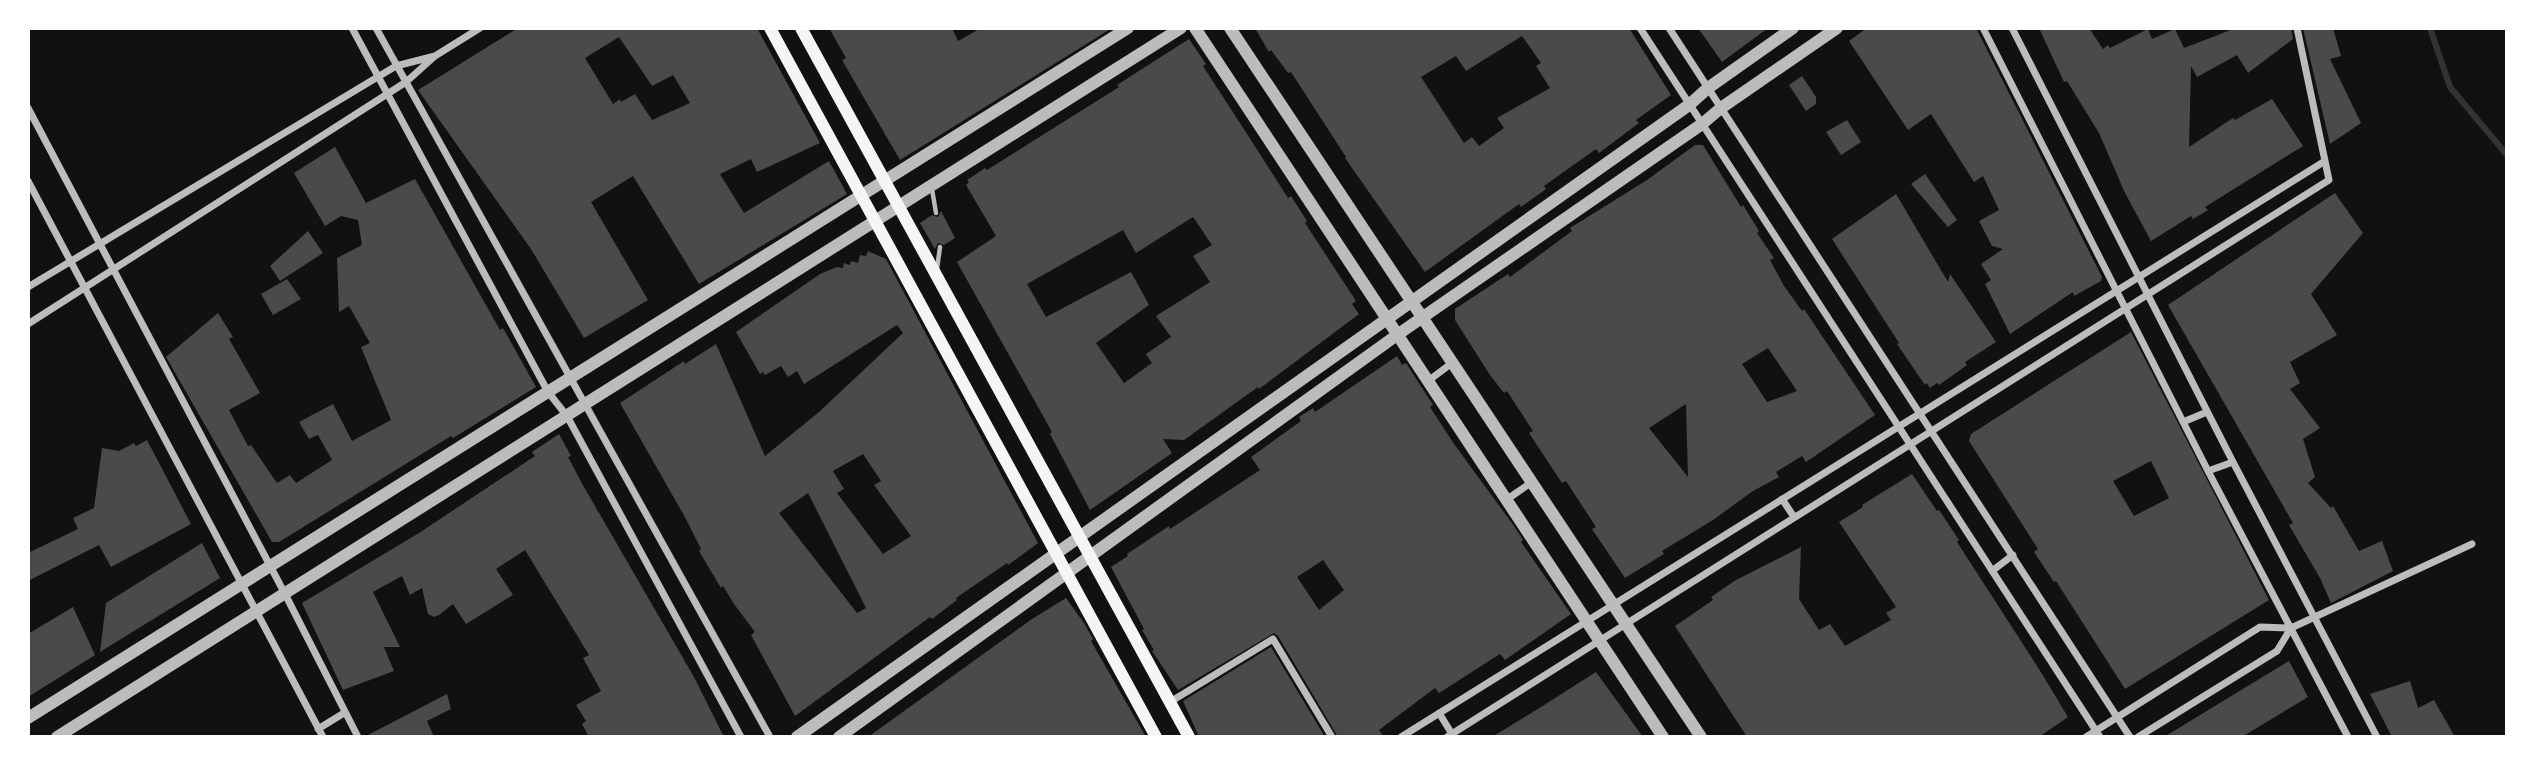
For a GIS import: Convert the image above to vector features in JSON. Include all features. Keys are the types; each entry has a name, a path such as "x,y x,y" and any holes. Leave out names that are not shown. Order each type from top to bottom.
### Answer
{"main road":[{"path":"769,28 1156,737"},
{"path":"802,28 1189,737"}],"street":[{"path":"352,28 548,392 567,416 741,737"},
{"path":"376,28 770,737"},
{"path":"28,324 388,94 435,56 480,28"},
{"path":"28,718 1128,28"},
{"path":"57,737 1181,28"},
{"path":"1195,28 1663,737"},
{"path":"1230,28 1701,737"},
{"path":"1640,28 2098,734"},
{"path":"1669,28 2130,737"},
{"path":"797,737 1793,28"},
{"path":"839,737 1398,335 1837,28"},
{"path":"1983,28 2208,471 2348,737"},
{"path":"2012,28 2376,737"},
{"path":"1439,713 1450,736 2329,180 2297,28"},
{"path":"28,288 70,260 378,76 396,66 435,56"},
{"path":"28,108 358,737"},
{"path":"1401,737 2325,161"},
{"path":"28,181 321,733 344,713"},
{"path":"1428,381 1452,363"},
{"path":"2183,422 2207,412"},
{"path":"2208,471 2233,462"},
{"path":"1506,500 1532,482"},
{"path":"1783,499 1794,517"},
{"path":"2085,737 2098,734 2117,716 2260,627 2291,628 2315,619 2472,544"},
{"path":"1992,571 2012,555"},
{"path":"2138,737 2277,651 2291,628"},
{"path":"1170,702 1273,639 1332,737"}],"lane":[{"path":"931,186 936,213"},
{"path":"936,276 940,247"}],"building":[{"path":"518,28 757,28 820,143 757,172 751,159 720,174 744,213 829,161 847,194 699,284 633,176 591,202 648,300 584,338 531,249 418,90","holes":["619,37 652,86 673,75 690,103 652,120 635,94 613,104 585,58"]},
{"path":"829,28 952,28 958,41 981,28 1112,28 900,160 842,60 846,58"},
{"path":"1255,28 1629,28 1671,95 1636,120 1639,123 1599,153 1596,149 1544,186 1546,189 1521,207 1519,204 1425,272 1345,158 1291,72 1288,73 1271,50 1269,52","holes":["1522,36 1541,63 1536,66 1550,88 1497,118 1504,128 1479,146 1472,137 1464,143 1421,77 1456,56 1466,71"]},
{"path":"1698,28 1768,28 1722,62"},
{"path":"1867,28 1976,28 2102,277 2101,281 2074,296 2073,292 2010,334 1985,284 1991,280 1981,264 2003,249 1992,246 1979,221 1999,210 1983,176 1974,182 1931,114 1908,130 1849,41"},
{"path":"2039,28 2089,28 2103,49 2148,29 2152,39 2175,29 2184,48 2236,28 2291,28 2293,39 2248,73 2237,55 2197,77 2191,66 2189,147 2233,118 2235,120 2272,99 2303,146 2205,207 2208,210 2193,219 2191,216 2151,241 2125,193 2099,133 2067,81 2064,82"},
{"path":"2303,28 2333,28 2341,56 2330,59 2361,123 2330,144"},
{"path":"1189,39 1206,64 1203,66 1288,198 1291,196 1307,221 1305,223 1356,301 1352,304 1359,314 1259,389 1258,387 1184,440 1163,439 1172,453 1090,510 1050,434 1052,432 957,262 996,236 966,185 969,182 967,180 1119,87 1117,85","holes":["1193,217 1212,245 1193,256 1210,282 1156,316 1171,337 1146,354 1152,363 1124,383 1096,343 1149,305 1131,272 1046,317 1027,284 1123,230 1136,253"]},
{"path":"1802,76 1816,97 1816,104 1806,111 1789,85"},
{"path":"1847,120 1861,142 1841,155 1826,132"},
{"path":"1695,145 1703,145 1759,231 1757,233 1774,258 1770,260 1784,286 1802,311 1804,309 1875,415 1806,462 1802,456 1776,472 1779,477 1753,491 1625,578 1592,529 1596,527 1566,481 1562,483 1529,433 1533,431 1507,391 1504,393 1490,375 1455,320 1455,309 1508,274 1510,277 1572,231 1570,228 1647,180","holes":["1768,348 1797,391 1767,402 1742,364","1686,404 1688,477 1649,428"]},
{"path":"335,147 366,203 415,179 500,330 503,328 536,387 279,542 272,542 166,357 218,313 233,337 229,339 260,393 229,410 248,446 251,445 277,483 290,475 296,483 332,460 318,435 309,439 299,422 333,404 352,441 391,420 361,347 370,343 349,306 339,312 337,258 362,245 358,220 341,216 325,226 294,173"},
{"path":"1925,174 1957,220 1948,227 1911,184"},
{"path":"2335,193 2363,233 2311,294 2337,335 2290,362 2300,383 2290,389 2320,428 2303,439 2315,477 2308,483 2331,508 2333,506 2359,551 2382,541 2393,571 2331,603 2320,578 2289,525 2293,523 2168,305"},
{"path":"1896,194 1948,282 1950,274 1996,342 1965,362 1967,365 1939,385 1937,383 1930,388 1927,383 1925,385 1897,344 1899,343 1832,239"},
{"path":"941,211 955,238 944,245 938,243 935,249 920,223 932,215 938,217"},
{"path":"308,231 323,253 280,281 270,266"},
{"path":"868,251 886,259 1038,543 956,598 957,600 932,619 930,617 795,716 751,635 755,632 723,586 721,588 699,551 701,549 686,519 620,403 684,361 685,364 716,344 765,456 819,412 903,333 897,325 804,384 797,371 788,377 781,366 765,375 763,372 760,374 736,332 820,274 837,267 843,268 844,263 858,263 860,255 866,256","holes":["863,454 881,481 874,485 911,536 883,554 837,493 844,489 833,471","808,493 866,608 857,613 779,513"]},
{"path":"287,279 301,299 273,315 261,294"},
{"path":"2131,332 2269,600 2125,689 2056,581 2054,582 2034,552 2038,549 1969,441 1971,434","holes":["2151,461 2169,498 2134,516 2113,481"]},
{"path":"1397,356 1402,365 1406,363 1454,444 1514,526 1523,540 1521,542 1571,614 1505,660 1500,654 1439,693 1435,688 1379,730 1384,737 1338,737 1274,633 1178,690 1152,651 1154,650 1142,630 1144,629 1111,567 1169,526 1170,529 1260,470 1251,457 1301,421 1299,417 1313,408 1315,412","holes":["1323,560 1344,590 1319,610 1297,577"]},
{"path":"559,434 584,487 694,677 724,737 589,737 582,724 586,721 576,705 601,691 583,658 589,655 525,550 496,569 513,595 466,624 453,604 434,617 428,614 422,588 410,595 402,576 373,592 400,647 384,647 394,671 343,690 302,603 419,533 535,456 532,452"},
{"path":"147,440 191,524 111,567 99,545 28,581 28,553 78,529 73,518 94,508 102,448 119,451"},
{"path":"1912,474 1959,540 1957,542 2068,717 2039,737 1747,737 1675,626 1713,600 1711,597 1736,580 1801,547 1799,599 1819,630 1830,624 1845,646 1891,620 1886,613 1896,607 1839,522"},
{"path":"202,543 220,578 100,652 106,603"},
{"path":"1066,598 1084,623 1093,639 1091,641 1146,737 868,737 1032,619"},
{"path":"73,607 95,655 28,697 28,634"},
{"path":"1271,647 1325,737 1199,737 1183,701"},
{"path":"2289,661 2308,697 2242,737 2164,737"},
{"path":"1596,672 1643,737 1492,737 1541,707"},
{"path":"2410,681 2418,708 2434,700 2455,737 2392,737 2370,694"},
{"path":"447,694 451,709 427,721 434,737 364,737"}],"waterway":[{"path":"2430,28 2450,87 2507,155"}]}
